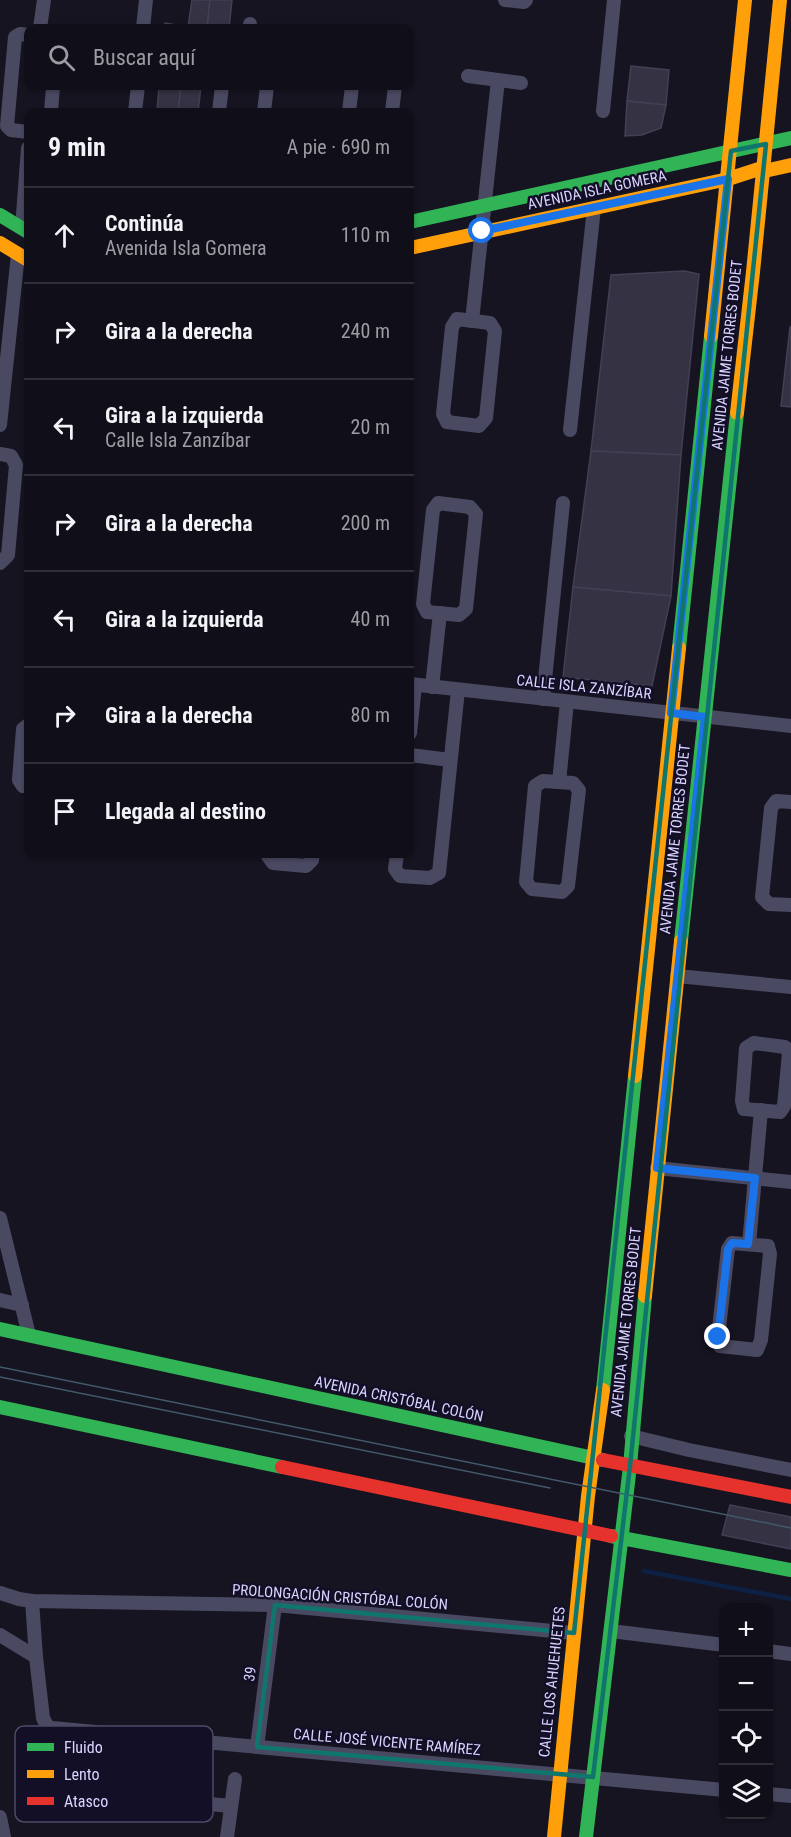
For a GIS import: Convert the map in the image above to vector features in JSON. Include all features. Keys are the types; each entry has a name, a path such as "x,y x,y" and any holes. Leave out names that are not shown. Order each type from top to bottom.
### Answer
{"street":[{"path":"41,24 44,0"},
{"path":"143,24 146,0"},
{"path":"505,0 524,2 526,0"},
{"path":"603,111 614,0"},
{"name":"AVENIDA JAIME TORRES BODET","path":"585,1531 592,1458 602,1396 745,0"},
{"name":"AVENIDA JAIME TORRES BODET","path":"622,1538 657,1168 780,0"},
{"path":"24,34 15,37 7,126 11,130 24,132"},
{"path":"468,76 521,83"},
{"path":"472,321 498,80"},
{"path":"51,108 54,90"},
{"path":"135,108 138,90"},
{"path":"219,108 222,90"},
{"path":"264,108 267,90"},
{"path":"349,108 352,90"},
{"path":"392,108 394,90"},
{"name":"AVENIDA ISLA GOMERA","path":"414,221 791,138"},
{"name":"AVENIDA ISLA GOMERA","path":"414,247 728,179 762,168 769,170 791,165"},
{"path":"570,430 594,208"},
{"path":"0,215 24,229"},
{"path":"0,243 23,257 0,425"},
{"path":"457,319 472,321 490,323 495,331 486,418 479,426 447,422 443,414 452,327 457,319"},
{"path":"0,454 11,456 16,465 8,555 0,563"},
{"path":"438,503 470,507 476,514 466,609 459,615 440,613 427,612 423,604 433,510 438,503"},
{"path":"543,699 563,503"},
{"path":"432,687 440,613"},
{"name":"CALLE ISLA ZANZÍBAR","path":"414,685 791,726"},
{"path":"396,858 395,869 400,876 430,879 439,873 458,690"},
{"path":"559,782 567,702"},
{"path":"24,729 19,780 24,786"},
{"path":"414,756 450,760"},
{"path":"543,781 559,782 573,783 579,790 568,886 562,892 532,889 526,882 535,786 543,781"},
{"path":"791,802 776,801 771,808 762,897 768,904 791,905"},
{"path":"269,858 273,863 306,866 312,858"},
{"path":"677,976 791,987"},
{"path":"754,1043 785,1047 789,1053 784,1106 780,1112 761,1110 744,1109 742,1101 746,1048 754,1043"},
{"path":"748,1244 761,1110"},
{"path":"657,1168 791,1182"},
{"path":"0,1218 29,1335"},
{"path":"732,1243 748,1244 768,1246 770,1254 761,1340 757,1350 720,1346 718,1337 728,1249 732,1243"},
{"path":"0,1300 22,1305"},
{"name":"AVENIDA CRISTÓBAL COLÓN","path":"0,1329 592,1458 791,1497"},
{"path":"0,1407 585,1531 791,1570"},
{"path":"632,1436 791,1470"},
{"name":"CALLE LOS AHUEHUETES","path":"554,1837 585,1531"},
{"path":"586,1837 622,1538"},
{"name":"PROLONGACIÓN CRISTÓBAL COLÓN","path":"0,1593 32,1601 275,1605 574,1633"},
{"path":"32,1601 36,1657"},
{"name":"39","path":"256,1747 275,1605"},
{"path":"611,1631 719,1644"},
{"path":"0,1635 36,1657"},
{"path":"773,1652 791,1654"},
{"name":"CALLE JOSÉ VICENTE RAMÍREZ","path":"36,1657 43,1718 47,1726"},
{"name":"CALLE JOSÉ VICENTE RAMÍREZ","path":"213,1743 719,1790"},
{"path":"227,1837 235,1779"},
{"path":"773,1794 791,1796"},
{"path":"213,1804 231,1806"},
{"path":"0,1817 4,1837"}],"highlighted area":[{"path":"766,144 630,1466 593,1777 257,1747 275,1605 574,1633 731,151"}],"building":[{"path":"192,0 210,0 207,24 188,24"},
{"path":"210,0 232,0 229,24 207,24"},
{"path":"631,66 669,70 666,105 627,101"},
{"path":"159,90 181,90 178,108 157,108"},
{"path":"181,90 201,90 198,108 178,108"},
{"path":"627,101 666,105 661,128 642,135 625,136"},
{"path":"684,271 699,274 681,455 591,451 611,275"},
{"path":"791,327 791,407 781,406"},
{"path":"591,451 681,455 671,596 573,587"},
{"path":"573,587 671,596 652,686 563,677"},
{"path":"730,1505 791,1517 791,1549 722,1535"}],"waterway":[{"path":"644,1571 791,1599"}],"tram line":[{"path":"0,1367 791,1528"},
{"path":"0,1377 550,1488"}],"traffic: fast":[{"path":"414,221 791,138"},
{"path":"0,215 24,230"},
{"path":"679,648 711,336"},
{"path":"681,941 737,413"},
{"path":"603,1390 635,1076"},
{"path":"586,1837 630,1466 645,1296"},
{"path":"0,1329 603,1460"},
{"path":"0,1407 282,1467"},
{"path":"611,1536 791,1570"}],"traffic: slow":[{"path":"711,336 745,0"},
{"path":"737,413 780,0"},
{"path":"414,247 728,179 762,168 769,170 791,165"},
{"path":"0,243 24,258"},
{"path":"635,1076 679,648"},
{"path":"645,1296 681,941"},
{"path":"554,1837 588,1496 603,1390"}],"traffic: jam":[{"path":"603,1460 791,1497"},
{"path":"282,1467 611,1536"}],"route":[{"path":"482,231 728,179 671,713 705,717 657,1168 755,1178 748,1244 732,1243 728,1249 718,1337"}]}
